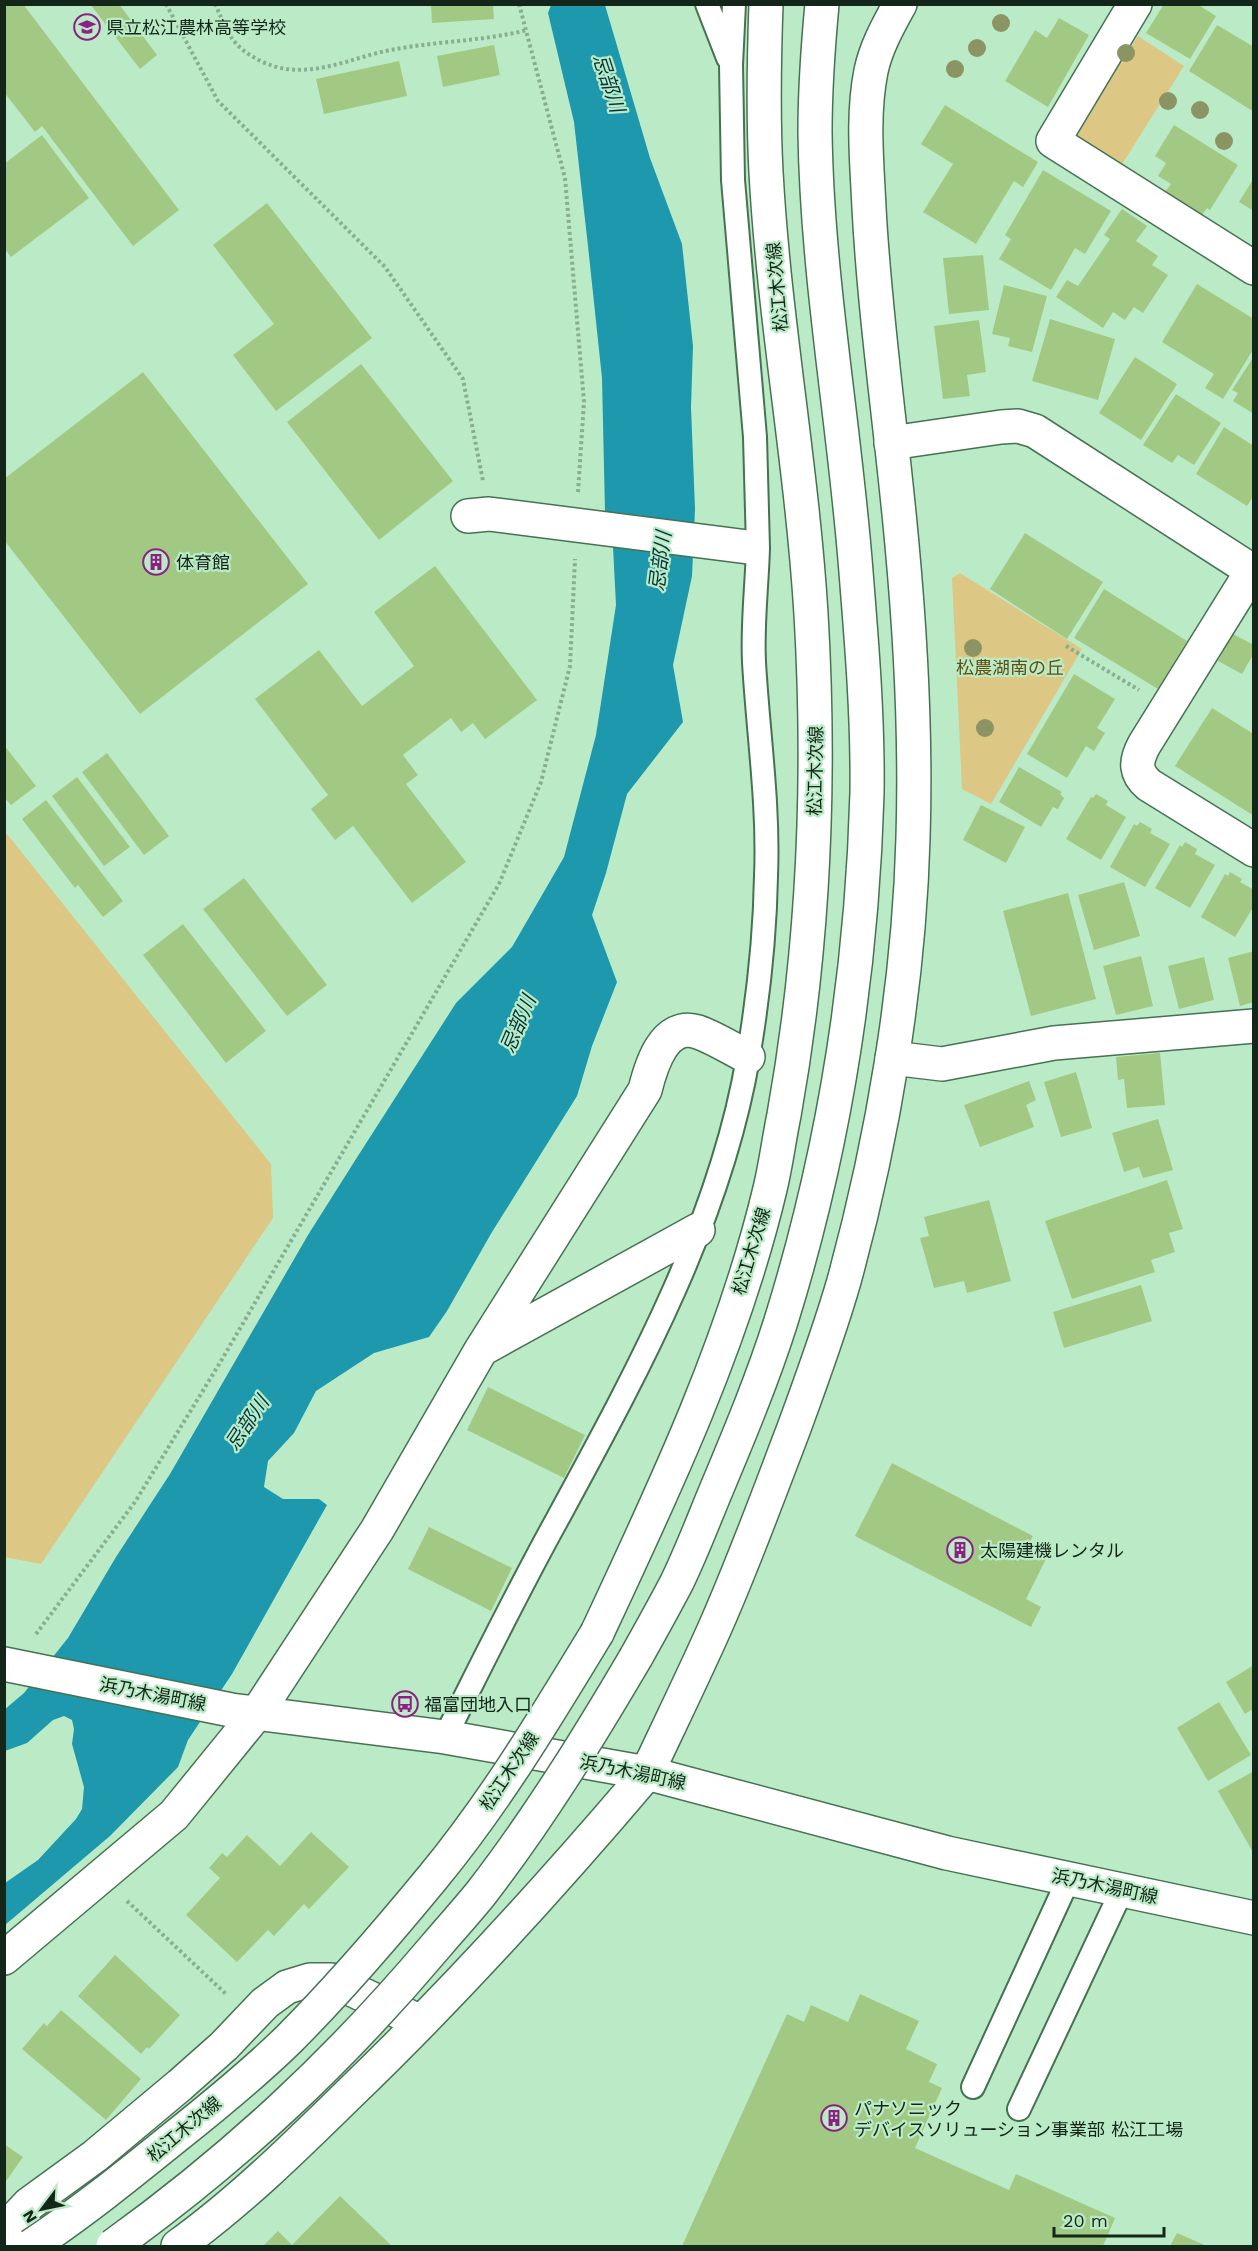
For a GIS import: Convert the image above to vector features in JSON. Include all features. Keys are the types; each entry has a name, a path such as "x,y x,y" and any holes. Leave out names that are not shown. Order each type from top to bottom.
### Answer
{"street":[{"name":"松江木次線","path":"31,2247 117,2184 206,2112 288,2040 360,1962 441,1867 496,1792 597,1633 650,1519 694,1416 739,1294 770,1189 789,1083 805,977 814,871 816,722 809,596 766,171 766,4"},
{"path":"113,2247 232,2154 281,2110 359,2033 482,1892 591,1733 677,1581 750,1410 780,1324 801,1255 821,1171 854,983 867,790 864,676 856,566 820,221 815,132 822,4"},
{"path":"178,2247 214,2221 292,2150 423,2023 574,1859 647,1773 714,1630 769,1494 811,1381 846,1271 874,1157 892,1058 905,950 913,828 913,716 909,626 871,241 865,105 872,66 884,32 900,4"},
{"path":"1135,4 1053,141 1254,268"},
{"path":"891,443 1001,426 1018,426 1035,431 1253,571 1138,756 1136,767 1141,778 1149,785 1254,850"},
{"path":"479,515 753,547"},
{"path":"892,1058 942,1064 1054,1043 1254,1026"},
{"path":"4,1958 102,1878 174,1815 244,1712 377,1530 481,1350 645,1090 649,1072 664,1042 675,1034 688,1030 699,1032 748,1057"},
{"path":"481,1350 698,1230"},
{"name":"浜乃木湯町線","path":"15,1666 244,1712 445,1737 647,1773 947,1853 1254,1917"},
{"path":"9,2247 14,2220 29,2204 104,2149 207,2062 265,2003 287,1987 310,1980 332,1980 423,2023"}],"lane":[{"path":"707,4 730,65"},
{"path":"445,1737 503,1622 600,1443 669,1301 698,1230 737,1113 748,1057 759,972 766,875 762,751 753,658 755,437 733,180 730,65 734,4"},
{"path":"974,2087 1069,1878"},
{"path":"1019,2109 1122,1890"}],"path":[{"path":"166,4 219,101 385,267 463,379 479,515"},
{"path":"215,4 232,38 248,55 267,64 291,70 320,69 395,49 495,38 527,30"},
{"path":"15,1666 135,1503 220,1361 499,884 541,782 570,666 581,526 584,402 565,178 519,4"},
{"path":"1066,646 1168,707"},
{"path":"102,1878 251,2018"}],"green space":[{"path":"1138,36 1184,66 1119,169 1072,139"},
{"name":"松農湖南の丘","path":"960,573 1082,649 991,804 962,789 952,578"},
{"path":"7,834 271,1164 273,1218 41,1564 4,1557 4,837"}],"water":[{"name":"忌部川","path":"551,5 605,5 650,158 682,244 693,346 691,407 695,509 692,576 673,665 683,722 627,794 592,915 617,982 592,1046 577,1096 429,1337 374,1353 316,1391 294,1433 268,1461 264,1487 283,1499 319,1499 327,1505 232,1674 188,1740 178,1767 110,1836 5,1925 5,1883 38,1860 76,1819 82,1809 84,1787 72,1744 74,1729 72,1720 64,1716 53,1720 27,1743 5,1751 4,1710 24,1693 68,1638 116,1557 170,1474 308,1235 356,1159 456,1003 512,947 564,857 596,735 616,605 613,547 605,512 602,378 588,246 574,122 548,13"}],"building":[{"path":"4,4 23,4 179,210 133,246 42,126 35,132 4,92"},
{"path":"90,4 119,4 157,55 140,69"},
{"path":"431,4 493,4 494,19 432,23"},
{"path":"1164,4 1197,4 1216,16 1190,59 1146,33"},
{"path":"1059,18 1089,35 1048,107 1005,81 1035,30 1047,38"},
{"path":"1217,25 1254,47 1254,112 1189,71"},
{"path":"494,45 500,75 443,87 437,56"},
{"path":"399,61 407,96 324,114 316,79"},
{"path":"945,105 1038,162 1023,187 1014,181 976,244 923,212 953,164 921,144"},
{"path":"1174,125 1238,165 1210,210 1207,208 1202,215 1165,192 1171,184 1158,176 1166,163 1155,156"},
{"path":"42,135 89,198 11,257 4,248 4,164"},
{"path":"1043,170 1111,211 1085,254 1075,248 1051,290 999,259 1011,239 1005,235"},
{"path":"1254,178 1254,211 1239,202"},
{"path":"267,203 372,338 276,411 233,355 274,324 213,245"},
{"path":"1122,209 1147,226 1136,241 1158,256 1152,265 1168,275 1143,313 1134,307 1125,320 1113,312 1103,328 1056,297 1067,280 1078,286 1110,239 1104,235"},
{"path":"983,255 989,310 949,314 943,258"},
{"path":"1197,284 1254,319 1254,348 1223,399 1205,388 1214,374 1162,342"},
{"path":"1004,285 1047,296 1032,352 1008,346 1010,338 992,334"},
{"path":"1050,319 1115,339 1098,400 1032,381"},
{"path":"979,320 986,372 967,375 970,396 943,399 934,326"},
{"path":"1254,356 1254,414 1233,401 1238,393 1232,390"},
{"path":"1135,357 1177,384 1141,440 1099,413"},
{"path":"361,364 453,481 379,540 287,422"},
{"name":"体育館","path":"143,372 308,584 140,714 4,540 4,479"},
{"path":"1176,394 1221,423 1194,465 1178,455 1172,463 1143,445"},
{"path":"1224,427 1254,446 1254,495 1247,506 1196,474"},
{"path":"1025,533 1103,582 1067,639 990,589"},
{"path":"435,566 537,700 485,739 473,723 461,732 451,718 403,755 418,775 406,784 466,862 412,903 353,826 335,840 311,809 328,795 255,699 319,650 362,706 414,666 374,612"},
{"path":"1104,589 1187,641 1158,689 1074,638"},
{"path":"1233,634 1254,645 1254,653 1242,674 1218,661"},
{"path":"1074,674 1115,699 1097,728 1105,733 1094,751 1086,746 1067,778 1027,754"},
{"path":"1212,708 1252,733 1254,730 1254,816 1175,766"},
{"path":"4,745 36,786 11,805 4,797"},
{"path":"107,753 169,836 144,855 82,772"},
{"path":"1019,767 1062,792 1060,794 1064,798 1058,809 1053,807 1041,827 999,802"},
{"path":"77,777 130,847 104,866 52,796"},
{"path":"1096,794 1108,801 1106,805 1126,817 1101,860 1066,839 1091,797 1093,798"},
{"path":"46,800 123,901 103,917 78,885 75,888 22,819"},
{"path":"981,805 1025,827 1006,863 963,840"},
{"path":"1140,822 1152,829 1150,833 1170,844 1145,887 1110,867 1134,824 1137,826"},
{"path":"1185,842 1197,849 1195,854 1215,865 1190,908 1155,888 1180,845 1182,847"},
{"path":"1230,872 1242,879 1240,882 1254,890 1254,906 1235,937 1201,917 1225,874 1228,876"},
{"path":"244,878 327,985 287,1016 203,909"},
{"path":"1124,882 1140,936 1094,950 1078,895"},
{"path":"1068,893 1096,999 1031,1016 1003,911"},
{"path":"183,924 266,1031 226,1063 143,955"},
{"path":"1254,951 1254,1002 1240,1006 1228,958"},
{"path":"1141,956 1153,1006 1116,1015 1103,966"},
{"path":"1204,957 1214,1000 1179,1009 1168,966"},
{"path":"1160,1053 1165,1105 1127,1108 1124,1079 1118,1080 1116,1057"},
{"path":"1076,1072 1092,1128 1061,1137 1044,1082"},
{"path":"1029,1081 1036,1100 1026,1105 1034,1127 980,1147 964,1105"},
{"path":"1158,1119 1173,1170 1143,1178 1139,1167 1124,1172 1112,1133"},
{"path":"1167,1180 1183,1229 1169,1233 1175,1252 1151,1260 1155,1272 1072,1299 1045,1221"},
{"path":"989,1200 1011,1281 967,1293 964,1281 934,1288 920,1238 929,1236 924,1217"},
{"path":"1141,1285 1152,1321 1064,1348 1053,1312"},
{"path":"488,1387 585,1435 564,1478 467,1430"},
{"name":"太陽建機レンタル","path":"892,1463 1033,1536 1028,1545 1048,1555 1026,1599 1041,1607 1031,1627 855,1536"},
{"path":"429,1527 512,1568 491,1611 408,1569"},
{"path":"1254,1665 1254,1713 1251,1710 1245,1714 1226,1682"},
{"path":"1219,1702 1251,1755 1208,1781 1177,1728"},
{"path":"1254,1771 1254,1854 1218,1791"},
{"path":"311,1832 349,1867 309,1909 304,1904 274,1936 268,1930 237,1962 186,1915 220,1878 209,1868 222,1853 227,1857 247,1835 280,1866"},
{"path":"115,1955 180,2015 149,2049 147,2047 141,2054 78,1996"},
{"name":"パナソニック デバイスソリューション事業部 松江工場","path":"860,1994 919,2021 906,2049 937,2064 929,2082 942,2088 915,2148 1009,2190 1016,2174 1115,2218 1103,2246 682,2246 787,2014 804,2022 811,2005 848,2022"},
{"path":"61,2010 141,2079 106,2120 22,2049 44,2023 47,2026"},
{"path":"4,2144 23,2157 4,2184"},
{"path":"340,2196 392,2246 263,2246 278,2231 292,2245"},
{"path":"1177,2233 1207,2246 1170,2246"}],"place":[{"name":"県立松江農林高等学校","path":"87,27"},
{"name":"体育館","path":"156,562"},
{"name":"太陽建機レンタル","path":"960,1550"},
{"name":"福富団地入口","path":"405,1704"},
{"name":"パナソニック デバイスソリューション事業部 松江工場","path":"834,2118"}]}
